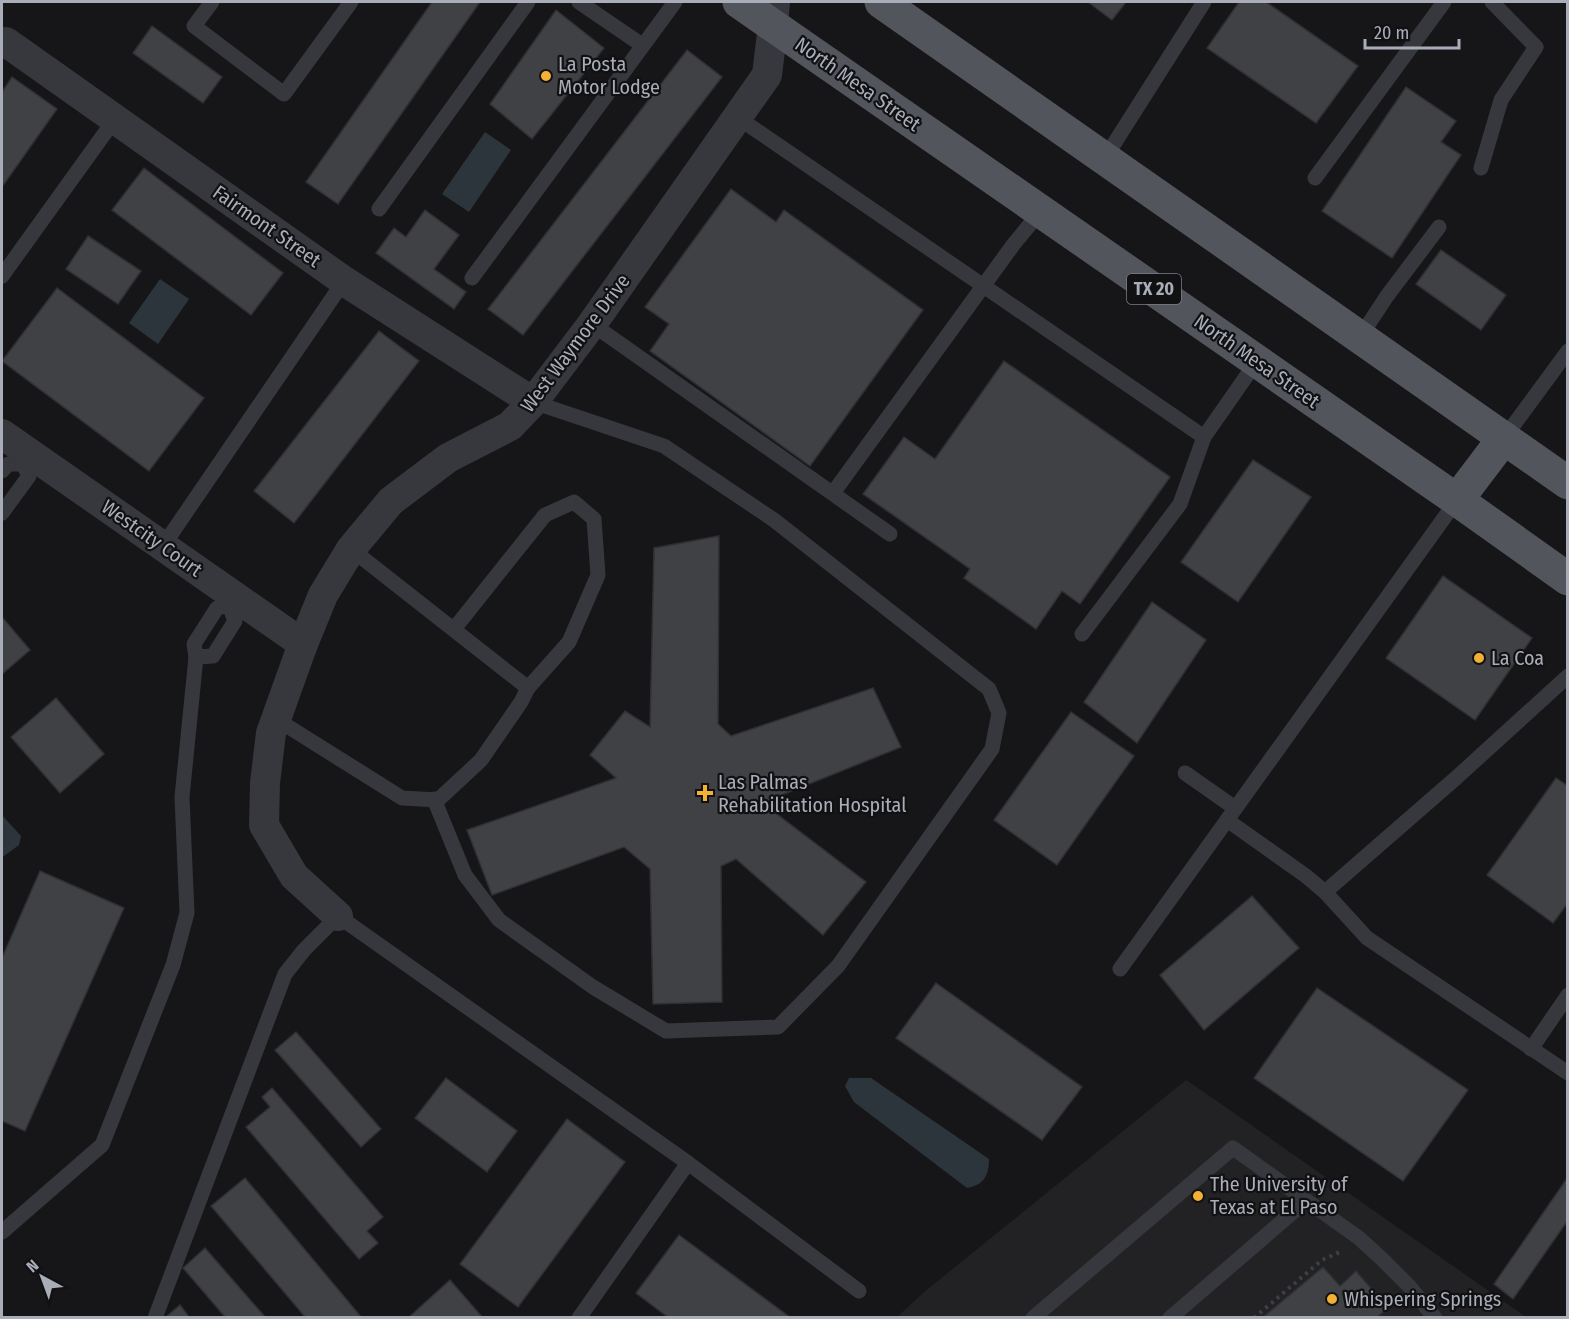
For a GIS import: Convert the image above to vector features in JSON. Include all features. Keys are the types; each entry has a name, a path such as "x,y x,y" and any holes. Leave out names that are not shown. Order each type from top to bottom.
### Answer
{"main road":[{"name":"North Mesa Street","path":"739,2 774,14 1041,211 1568,579"},
{"path":"881,2 1568,483"},
{"path":"1457,500 1504,438"}],"street":[{"name":"West Waymore Drive","path":"338,916 294,876 264,825 265,783 271,733 323,595 351,549 391,501 448,458 510,426 533,402 592,324 767,75 774,14"},
{"name":"Fairmont Street","path":"4,43 344,281 533,402"},
{"name":"Westcity Court","path":"2,434 28,460 163,546 232,600 303,644"}],"lane":[{"path":"212,2 194,26 284,94 351,2"},
{"path":"379,209 528,2"},
{"path":"579,2 642,45"},
{"path":"472,278 675,2"},
{"path":"1105,158 1204,2"},
{"path":"1315,178 1444,2"},
{"path":"1482,168 1501,100 1536,46 1492,2"},
{"path":"737,117 1204,437"},
{"path":"2,276 115,119"},
{"path":"833,493 1012,245 1041,211"},
{"path":"1360,337 1387,296 1440,227"},
{"path":"163,546 344,281"},
{"path":"592,324 890,534"},
{"path":"1504,438 1568,351"},
{"path":"1082,634 1180,504 1204,437 1257,361"},
{"path":"434,799 465,875 499,920 593,987 666,1031 778,1027 837,966 992,749 999,713 989,689 774,520 664,446 533,402"},
{"path":"2,471 8,464 28,460 29,477 2,513"},
{"path":"1120,969 1457,500"},
{"path":"276,719 402,798 438,800 481,760 528,688 569,642 598,574 594,519 574,502 544,515 454,629"},
{"path":"351,549 528,688"},
{"path":"2,1232 102,1145 173,965 187,913 182,797 196,657 194,644 218,608 232,600 235,621 227,635 213,656 196,657"},
{"path":"1325,892 1456,778 1568,676"},
{"path":"1185,773 1325,892 1367,938 1568,1073"},
{"path":"155,1317 285,974 304,950 338,916 688,1163 859,1291"},
{"path":"1531,1048 1568,995"},
{"path":"1033,1317 1233,1148 1359,1238 1409,1286 1435,1317"},
{"path":"579,1317 688,1163"},
{"path":"1170,1317 1306,1201"}],"path":[{"path":"1254,1317 1322,1260 1347,1250"}],"shaded area":[{"path":"485,132 511,150 469,212 442,194"},
{"path":"160,279 189,299 158,344 129,323"},
{"path":"2,815 21,836 19,845 4,856 2,855"},
{"path":"849,1078 871,1078 989,1159 988,1170 981,1182 967,1188 854,1102 845,1086"},
{"name":"The University of Texas at El Paso","path":"1186,1080 1526,1317 896,1318 923,1293"}],"building":[{"path":"432,2 480,2 338,204 306,182"},
{"path":"1088,2 1126,2 1112,20"},
{"path":"1239,2 1266,2 1358,66 1316,123 1207,48"},
{"name":"La Posta Motor Lodge","path":"556,10 604,48 532,139 490,104"},
{"path":"152,26 222,77 203,103 133,53"},
{"path":"687,50 722,77 523,335 488,309"},
{"path":"12,77 57,109 2,187 2,92"},
{"path":"1406,87 1456,121 1441,142 1461,155 1392,258 1322,211"},
{"path":"144,168 283,273 251,315 112,210"},
{"path":"731,189 776,222 784,210 923,310 810,466 650,351 669,324 645,307"},
{"path":"425,210 459,235 434,269 466,292 454,309 376,253 394,228 406,237"},
{"path":"88,236 141,271 118,304 66,269"},
{"path":"1441,250 1506,295 1481,330 1416,284"},
{"path":"57,288 204,398 149,471 2,361"},
{"path":"379,331 419,361 294,523 254,491"},
{"path":"1004,361 1170,477 1080,604 1062,591 1036,629 964,578 970,569 863,494 904,437 935,459"},
{"path":"1253,460 1311,497 1238,602 1181,562"},
{"path":"719,536 718,724 731,736 873,688 901,747 784,794 773,811 866,882 823,935 736,859 721,866 722,1002 653,1004 650,869 624,847 492,895 467,830 616,778 590,755 625,711 650,727 654,548"},
{"path":"1443,576 1532,638 1475,720 1386,658"},
{"path":"1152,602 1206,640 1137,743 1084,702"},
{"path":"2,617 30,650 2,674"},
{"path":"56,698 104,754 60,793 11,737"},
{"path":"1071,712 1134,756 1057,865 994,820"},
{"path":"1556,778 1568,786 1568,903 1553,923 1487,875"},
{"path":"40,871 124,908 25,1131 2,1121 2,958"},
{"path":"1252,896 1299,948 1204,1030 1160,975"},
{"path":"936,983 1082,1087 1042,1140 896,1038"},
{"path":"1317,988 1468,1090 1403,1181 1254,1078"},
{"path":"296,1032 381,1129 361,1147 275,1050"},
{"path":"446,1078 517,1131 487,1172 415,1118"},
{"path":"272,1088 383,1217 367,1231 378,1243 359,1259 246,1127 270,1107 262,1097"},
{"path":"567,1119 625,1162 518,1307 460,1264"},
{"path":"1568,1177 1568,1220 1513,1299 1494,1284"},
{"path":"245,1178 362,1318 306,1318 211,1206"},
{"path":"679,1235 791,1318 669,1318 636,1293"},
{"path":"205,1248 266,1318 226,1318 183,1268"},
{"name":"Whispering Springs","path":"1323,1267 1340,1286 1356,1271 1388,1308 1376,1318 1262,1318"},
{"path":"450,1280 483,1318 408,1318"},
{"path":"180,1305 190,1318 168,1318 167,1316"}],"place":[{"name":"La Posta Motor Lodge","path":"546,76"},
{"name":"La Coa","path":"1479,658"},
{"name":"Las Palmas Rehabilitation Hospital","path":"705,793"},
{"name":"The University of Texas at El Paso","path":"1198,1196"},
{"name":"Whispering Springs","path":"1332,1299"}]}
